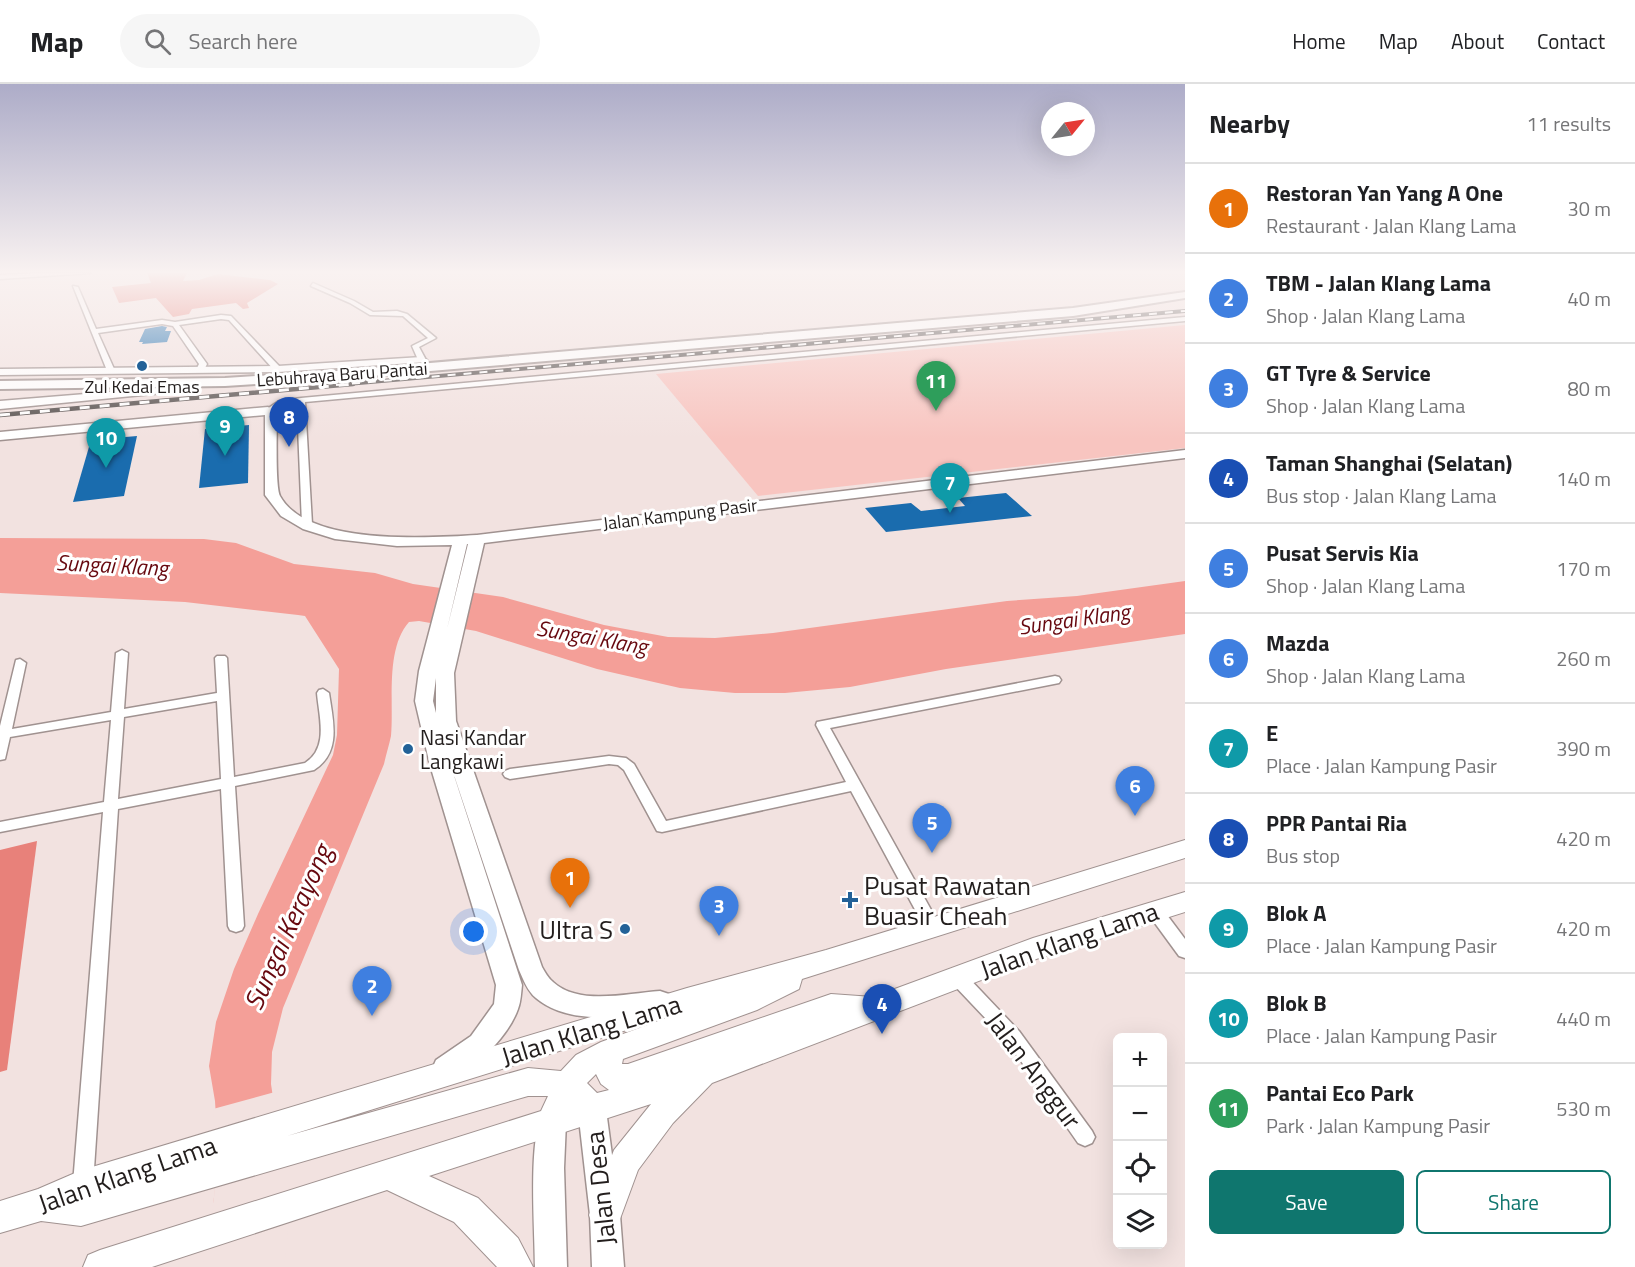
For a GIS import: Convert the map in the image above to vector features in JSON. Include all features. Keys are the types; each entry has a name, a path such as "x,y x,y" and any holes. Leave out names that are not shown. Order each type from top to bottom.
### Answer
{"highway":[{"name":"Lebuhraya Baru Pantai","path":"0,380 255,376 847,328"},
{"name":"Lebuhraya Baru Pantai","path":"0,385 503,363 899,328"},
{"path":"422,360 557,353"},
{"path":"0,399 246,384 277,374"}],"main road":[{"name":"Jalan Klang Lama","path":"0,1217 41,1205 82,1186 183,1167 294,1119 687,1000 826,961 932,926 1185,849"},
{"name":"Jalan Klang Lama","path":"100,1267 704,1073 1033,949 1185,902"},
{"path":"552,1122 567,1085 586,1064 611,1052 747,1002 826,961"},
{"path":"611,1052 607,1062 610,1074 614,1078 628,1077 831,1006 881,1008"},
{"path":"605,1215 625,1161 662,1113 704,1073"},
{"path":"41,1205 81,1210 183,1167 297,1149 528,1082 548,1081 567,1085 580,1094 592,1110"},
{"path":"390,1175 466,1210 506,1250 516,1267"}],"street":[{"path":"93,328 111,371"},
{"path":"94,331 115,328"},
{"path":"178,328 202,364 200,370"},
{"path":"239,328 277,374"},
{"path":"0,372 200,370 277,374 422,360 415,346 432,338 421,328"},
{"path":"0,436 268,411 282,403 301,400 1085,328"},
{"path":"0,405 159,391"},
{"path":"301,400 307,524"},
{"name":"Jalan Kampung Pasir","path":"268,411 271,413 272,495 284,512 339,536 374,541 477,539 1185,454"},
{"path":"437,1076 480,1044 506,1007 509,985 430,730 424,701 437,672 463,562 477,539"},
{"path":"461,540 463,562"},
{"path":"82,1186 122,653"},
{"path":"220,658 236,926"},
{"path":"0,756 2,735 20,663"},
{"path":"437,672 446,721 531,970 543,989 564,1002 596,1006 687,1000"},
{"path":"932,926 822,725 1055,680"},
{"path":"0,827 309,767 318,763 325,754 327,741 323,693"},
{"path":"2,735 223,696"},
{"path":"510,774 609,760 621,761 629,767 662,827 855,786"},
{"path":"1155,911 1185,951"},
{"name":"Jalan Anggur","path":"958,978 1013,1036 1085,1137"},
{"name":"Jalan Desa","path":"592,1110 605,1215 608,1267"},
{"name":"Jalan Desa","path":"551,1267 549,1168 552,1122"}],"shaded area":[{"path":"1150,328 1185,328 1185,448 758,496 656,374"},
{"path":"37,841 7,1070 0,1072 0,850"}],"water":[{"path":"0,538 204,539 236,543 294,564 375,573 413,584 503,597 604,625 668,637 715,638 773,633 1007,601 1077,596 1185,581 1185,634 946,669 850,687 785,693 735,693 680,688 597,669 476,631 419,621 409,622 396,646 392,676 391,736 384,764 283,1008 272,1052 271,1084 279,1138 206,1267 209,1256 218,1150 215,1101 209,1066 216,1022 234,969 258,914 333,755 337,735 339,669 305,616 185,602 0,593"}],"pier":[{"path":"275,1092 282,1137 289,1221 284,1267 203,1267 214,1197 213,1109"}],"building":[{"path":"166,328 165,331 171,331 167,342 142,344 143,342 139,342 145,329"},
{"path":"249,425 248,483 199,488 205,429"},
{"path":"137,436 124,496 73,502 91,440"},
{"path":"1006,493 1032,516 886,532 865,508 911,503 921,511 965,506 958,498"}],"railway":[{"path":"336,385 988,328"},
{"path":"0,415 353,384"}],"place":[{"name":"Zul Kedai Emas","path":"142,366"},
{"name":"Pantai Eco Park","path":"936,411"},
{"name":"PPR Pantai Ria","path":"289,447"},
{"name":"Blok A","path":"225,456"},
{"name":"Blok B","path":"106,468"},
{"name":"E","path":"950,513"},
{"name":"Nasi Kandar Langkawi","path":"408,749"},
{"name":"Mazda","path":"1135,816"},
{"name":"Pusat Servis Kia","path":"932,853"},
{"name":"Pusat Rawatan Buasir Cheah","path":"850,900"},
{"name":"Restoran Yan Yang A One","path":"570,908"},
{"name":"Ultra S","path":"625,929"},
{"name":"GT Tyre & Service","path":"719,936"},
{"name":"TBM - Jalan Klang Lama","path":"372,1016"},
{"name":"Taman Shanghai (Selatan)","path":"882,1034"}],"water label":[{"name":"Sungai Klang","path":"112,565"},
{"name":"Sungai Klang","path":"1074,619"},
{"name":"Sungai Klang","path":"592,637"},
{"name":"Sungai Kerayong","path":"287,927"}]}
